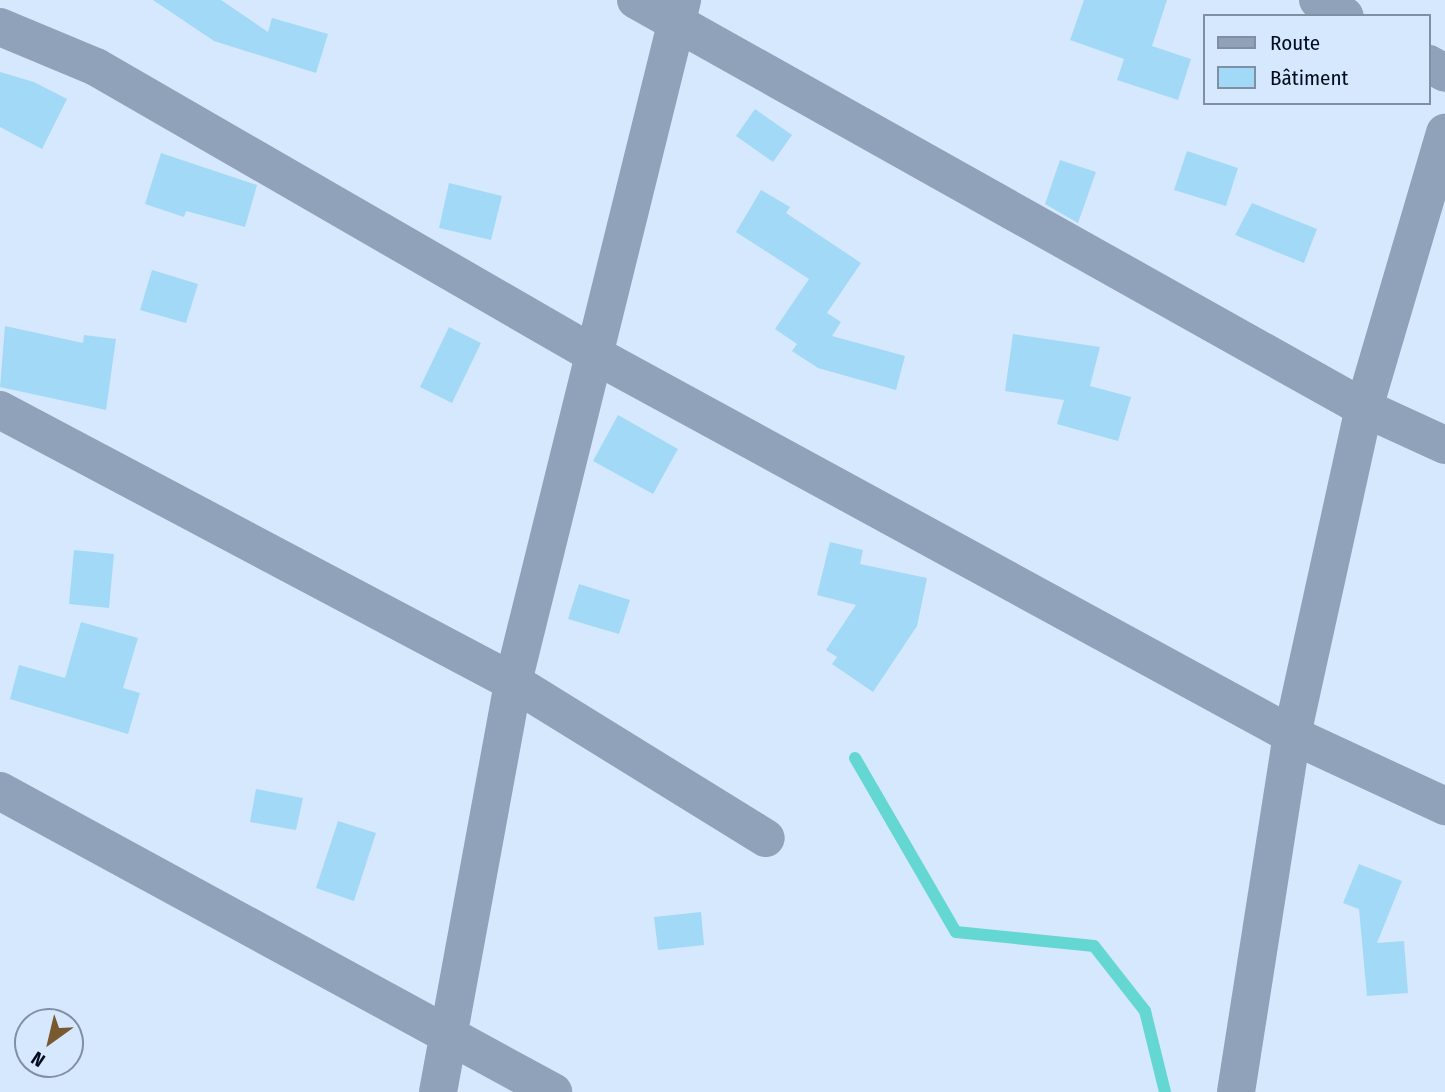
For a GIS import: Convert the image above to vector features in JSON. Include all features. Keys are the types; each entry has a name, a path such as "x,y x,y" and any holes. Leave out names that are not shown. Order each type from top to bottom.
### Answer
{"street":[{"path":"636,0 680,11 1364,408 1445,445"},
{"path":"1318,0 1342,14"},
{"path":"438,1092 452,1034 513,682 680,11"},
{"path":"0,27 96,66 594,355 1292,735 1445,806"},
{"path":"1236,1092 1292,735 1364,408 1445,133"},
{"path":"0,410 513,682 766,838"},
{"path":"0,791 452,1034 553,1092"}],"building":[{"path":"153,0 221,0 268,32 272,18 328,34 316,73 214,41"},
{"path":"1084,0 1167,0 1152,46 1191,59 1178,100 1117,80 1124,59 1070,40"},
{"path":"0,72 34,82 67,99 42,149 0,127"},
{"path":"755,109 792,135 773,162 736,136"},
{"path":"1187,151 1238,168 1226,206 1174,190"},
{"path":"161,153 257,185 245,227 186,211 184,217 145,204"},
{"path":"1060,160 1096,172 1078,223 1045,204"},
{"path":"449,183 502,196 491,240 439,228"},
{"path":"761,190 790,207 786,213 861,263 827,313 841,322 832,336 905,356 896,390 818,368 792,351 797,344 775,329 809,279 736,232"},
{"path":"1252,203 1317,229 1304,263 1235,235"},
{"path":"152,270 198,284 186,323 140,310"},
{"path":"5,326 83,343 84,335 116,339 106,410 0,387"},
{"path":"449,327 481,343 452,403 420,387"},
{"path":"1013,334 1100,347 1090,386 1131,397 1118,441 1057,424 1064,400 1005,391"},
{"path":"618,415 678,449 653,494 593,461"},
{"path":"830,542 863,550 860,564 927,578 917,626 873,692 832,664 837,657 826,650 856,605 817,595"},
{"path":"74,550 114,554 109,608 69,604"},
{"path":"579,584 630,600 619,634 568,619"},
{"path":"81,622 138,638 123,688 140,693 128,734 10,699 19,665 65,678"},
{"path":"256,789 303,798 296,830 250,822"},
{"path":"338,821 376,833 354,901 316,888"},
{"path":"1359,864 1402,881 1377,943 1404,941 1408,993 1367,996 1359,909 1343,903"},
{"path":"701,912 704,945 658,950 654,917"}],"waterway":[{"path":"855,758 956,932 1094,946 1145,1011 1165,1092"}]}
